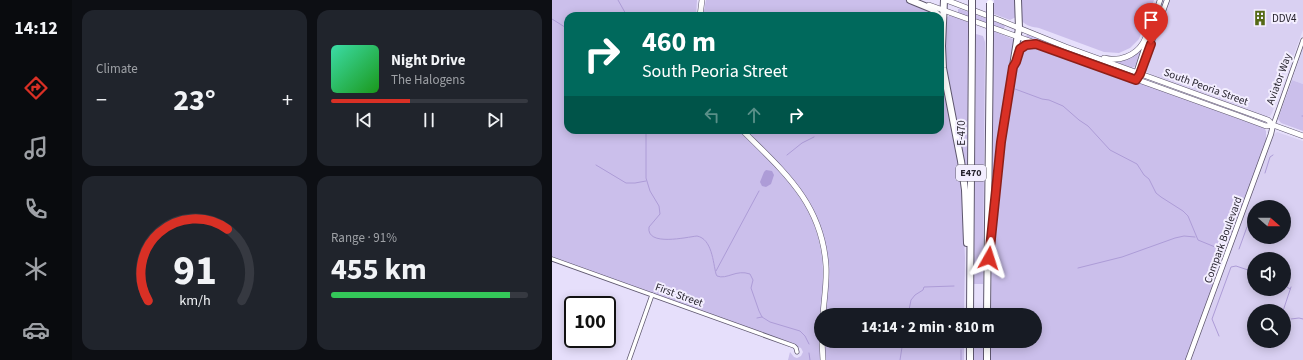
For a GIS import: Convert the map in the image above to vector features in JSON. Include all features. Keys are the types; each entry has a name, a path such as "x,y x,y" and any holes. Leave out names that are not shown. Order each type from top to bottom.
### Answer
{"highway":[{"path":"910,0 932,9 935,12"},
{"path":"943,11 945,0"},
{"name":"E-470","path":"970,308 972,0"},
{"path":"988,269 1001,142 1018,38 1018,0"},
{"name":"E470","path":"987,308 990,2"},
{"path":"1013,67 1020,49 1026,45 1036,44"},
{"path":"944,74 963,173 967,266 970,280"},
{"path":"970,348 970,360"},
{"path":"987,348 987,360"}],"main road":[{"path":"700,12 702,0"},
{"name":"South Peoria Street","path":"916,0 943,11 1266,126 1273,125"},
{"name":"South Peoria Street","path":"945,0 1091,56 1268,120 1273,125 1303,136"},
{"path":"1091,56 1114,59 1129,55 1140,47 1150,28"},
{"path":"746,134 795,185 814,218 821,238 825,260 826,284 824,308"},
{"path":"822,348 823,360"}],"street":[{"path":"1136,80 1150,28 1160,0"},
{"path":"1138,73 1167,0"},
{"name":"Aviator Way","path":"1273,125 1303,40"},
{"name":"Compark Boulevard","path":"1188,360 1273,125"},
{"name":"First Street","path":"552,259 794,346 797,352"},
{"path":"629,360 652,295"}],"shaded area":[{"path":"552,0 697,0 696,12 564,12 564,134 743,134 786,179 809,213 817,232 822,253 823,278 822,308 814,308 814,348 820,348 820,360 788,360 790,352 794,357 797,358 801,356 803,352 801,348 552,257"},
{"path":"706,0 908,0 930,9 933,12 704,12"},
{"path":"994,0 1016,0 1016,17 1010,20 994,14"},
{"path":"1021,0 1154,0 1139,39 1130,48 1119,53 1104,52 1026,24 1022,21"},
{"path":"1169,0 1303,0 1303,30 1290,65 1284,75 1284,80 1270,116 1266,117 1150,76 1151,74 1144,70"},
{"path":"958,9 1004,25 1005,27 1003,29 958,13"},
{"path":"950,15 968,22 967,185 946,68 946,18"},
{"path":"993,31 1015,40 992,203 992,184"},
{"path":"976,34 983,36 985,42 983,284 974,284"},
{"path":"1027,34 1118,68 1118,69 1026,38"},
{"path":"1032,46 1108,71 1264,128 1266,131 1266,141 1186,360 991,360 991,348 1042,348 1042,308 991,308 992,253 1004,145 1019,55 1022,49"},
{"path":"1143,47 1138,62 1132,68 1112,61"},
{"path":"1303,48 1303,84 1292,80"},
{"path":"1292,80 1303,84 1303,131 1281,123 1278,119"},
{"path":"944,87 958,156 962,186 965,258 964,308 826,308 828,281 819,224 805,197 787,173 749,134 944,134"},
{"path":"1277,132 1303,141 1303,360 1191,360 1247,206 1247,244 1291,244 1291,200 1249,200 1273,135"},
{"path":"766,170 772,171 774,175 771,184 766,187 762,186 760,182"},
{"path":"825,348 964,348 964,360 826,360"},
{"path":"974,348 983,348 983,360 973,360"}],"waterway":[{"path":"618,0 625,12"},
{"path":"552,19 564,26"},
{"path":"1015,89 1063,106 1088,126 1110,150 1137,164 1144,175 1149,179 1156,193 1188,216 1198,240 1220,249"},
{"path":"646,134 646,178 650,191 659,206 660,214 649,227 650,233 654,237 660,239 677,239 697,236 702,238 709,246 717,276 724,277 736,273 750,274 753,280 751,288 762,317 770,322 800,331 805,336 809,344"},
{"path":"787,155 802,143 814,137"},
{"path":"1265,173 1270,157 1273,155"},
{"path":"596,165 626,183 646,181"},
{"path":"716,271 759,191"},
{"path":"1239,249 1247,227"},
{"path":"1078,268 1122,257 1175,238 1184,236 1195,237"},
{"path":"1219,336 1212,319 1231,267 1236,266 1247,270"},
{"path":"909,308 911,300 915,295 923,290 924,287 954,286"},
{"path":"1285,304 1288,296"},
{"path":"757,318 762,317"},
{"path":"1291,319 1303,319"},
{"path":"900,360 902,348"},
{"path":"961,350 961,360"},
{"path":"809,353 810,360"}],"place":[{"name":"DDV4","path":"1260,18"}],"route":[{"path":"989,258 1000,151 1013,67 1020,49 1026,45 1036,44 1136,80 1140,74 1151,44"}]}
